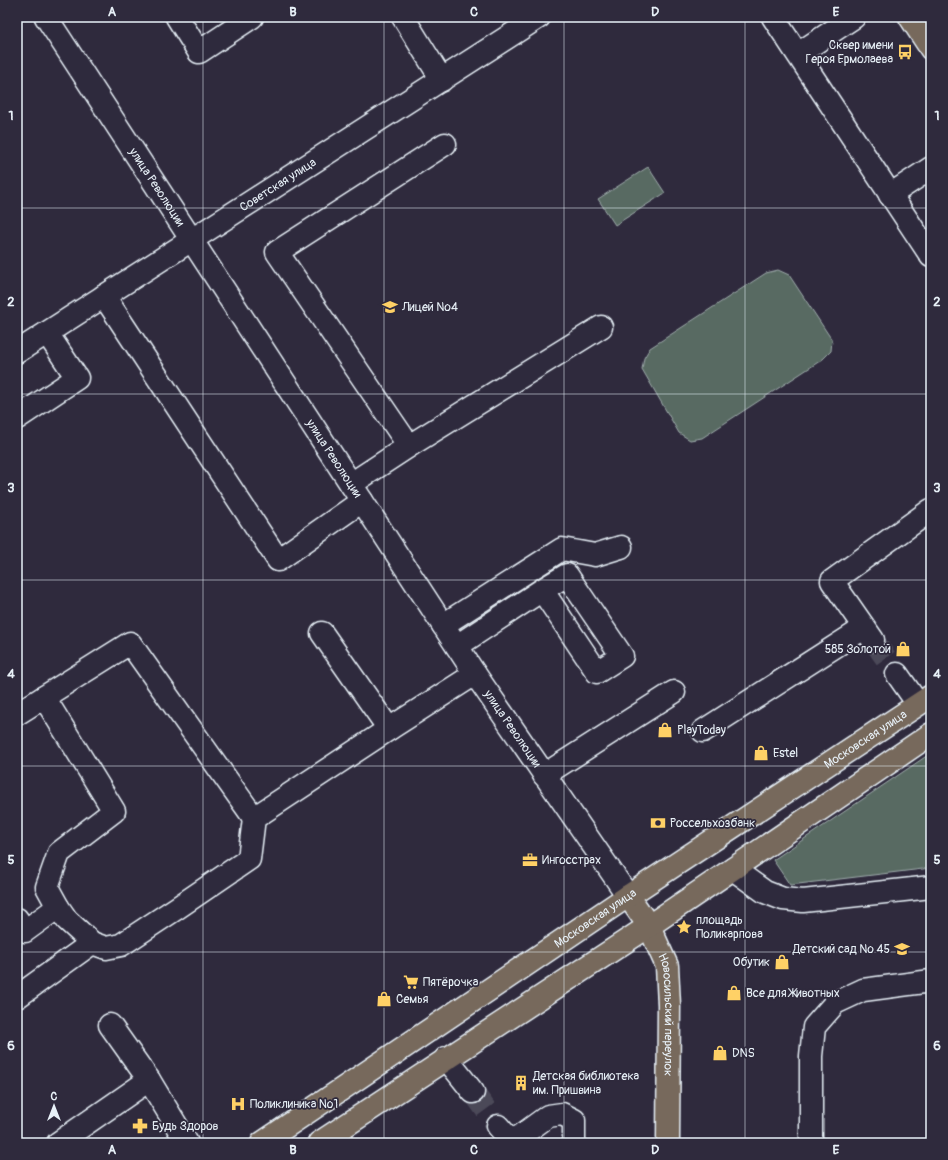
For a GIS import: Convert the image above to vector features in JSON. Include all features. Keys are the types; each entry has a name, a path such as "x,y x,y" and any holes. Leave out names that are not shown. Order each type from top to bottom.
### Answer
{"main road":[{"path":"910,17 931,49"},
{"name":"Московская улица","path":"262,1143 628,896 925,700"},
{"path":"319,1143 446,1058 649,926 931,734"},
{"name":"Новосильский переулок","path":"628,896 649,926 667,966 669,1005 668,1143"}],"street":[{"name":"улица Революции","path":"46,17 475,674 628,896"},
{"path":"177,17 199,52 252,17"},
{"path":"403,17 442,80"},
{"name":"Советская улица","path":"17,352 539,17"},
{"path":"773,17 931,256"},
{"path":"798,54 854,17"},
{"path":"410,446 277,252 446,144"},
{"path":"890,194 931,168"},
{"path":"104,296 278,560 410,446 601,328"},
{"path":"17,418 77,378 47,333"},
{"path":"703,731 869,634 832,581 931,510"},
{"path":"443,625 562,549 595,555 621,547"},
{"path":"457,646 542,590"},
{"path":"322,633 389,729"},
{"path":"17,714 44,697 130,643 254,818 249,859 121,945 106,948 92,943 67,920 58,908 47,887 59,853 114,811 44,697"},
{"path":"254,818 475,674"},
{"path":"897,674 925,700"},
{"path":"544,774 674,692"},
{"path":"733,869 765,892 783,899 803,901 931,887"},
{"path":"20,929 58,908"},
{"path":"17,997 92,943"},
{"path":"811,1143 811,1056 814,1028 834,1003 863,990 931,981"},
{"path":"110,1025 148,1080 187,1143"},
{"path":"446,1058 473,1092"},
{"path":"58,1143 148,1080"},
{"path":"498,1126 512,1143 548,1116 562,1114 574,1120 574,1143"}],"green space":[{"path":"648,167 665,193 615,225 598,199"},
{"path":"778,270 789,275 832,340 831,351 823,359 702,438 690,440 679,433 642,369 644,358 650,348 766,273"},
{"path":"931,753 931,868 790,885 773,860"}],"tunnel":[{"path":"873,640 897,674"},
{"path":"473,1092 498,1126"}],"place":[{"name":"Сквер имени Героя Ермолаева","path":"905,52"},
{"name":"Лицей №4","path":"390,307"},
{"name":"585 Золотой","path":"903,649"},
{"name":"PlayToday","path":"665,730"},
{"name":"Estel","path":"761,753"},
{"name":"Россельхозбанк","path":"658,823"},
{"name":"Ингосстрах","path":"530,860"},
{"name":"площадь Поликарпова","path":"684,927"},
{"name":"Детский сад № 45","path":"902,949"},
{"name":"Обутик","path":"782,962"},
{"name":"Пятёрочка","path":"411,982"},
{"name":"Все для Животных","path":"734,993"},
{"name":"Семья","path":"384,999"},
{"name":"DNS","path":"720,1053"},
{"name":"Детская библиотека им. Пришвина","path":"521,1083"},
{"name":"Поликлиника №1","path":"238,1104"},
{"name":"Будь Здоров","path":"140,1126"}]}
